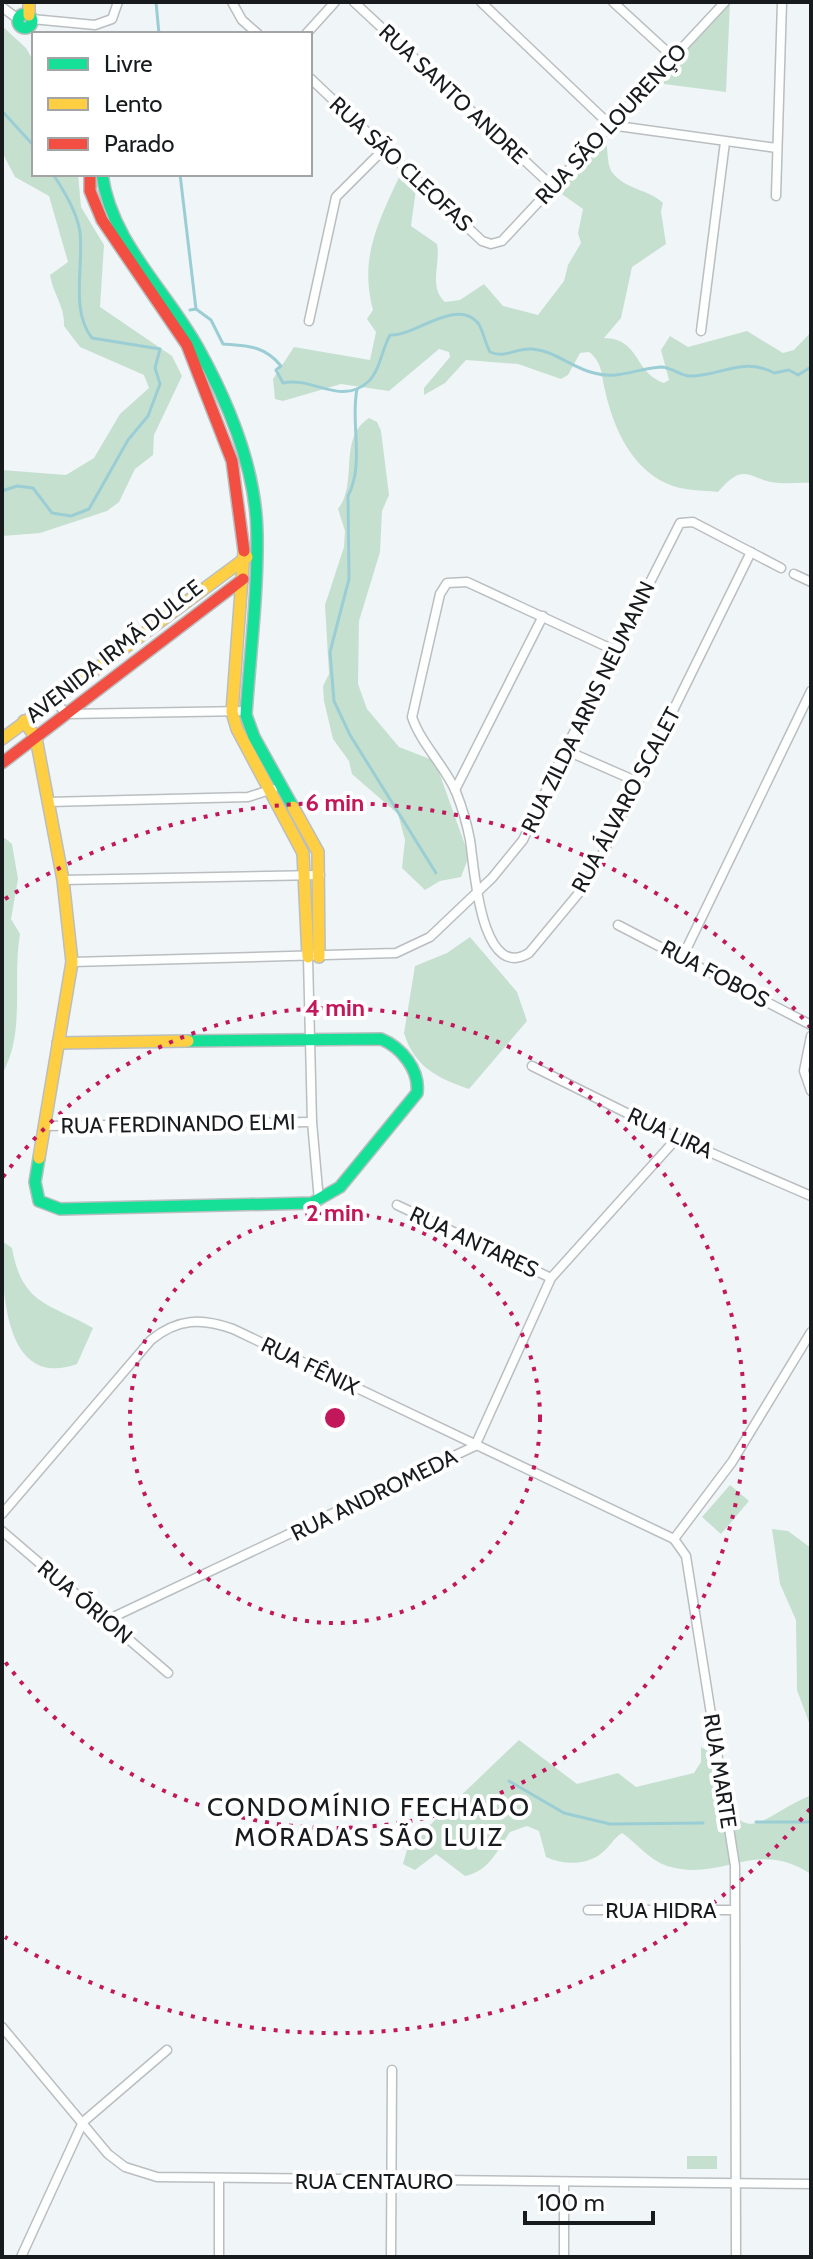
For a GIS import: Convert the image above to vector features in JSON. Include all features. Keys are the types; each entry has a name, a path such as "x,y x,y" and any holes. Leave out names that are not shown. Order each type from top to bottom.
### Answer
{"street":[{"path":"14,2 40,32"},
{"path":"2,7 26,17 106,23 116,14 118,2"},
{"path":"232,2 242,20 256,32"},
{"path":"308,32 335,2"},
{"name":"RUA SANTO ANDRE","path":"354,2 552,186"},
{"path":"481,2 610,125 777,148"},
{"path":"613,2 674,58"},
{"name":"RUA SÃO LOURENÇO","path":"496,243 502,241 725,2"},
{"path":"776,196 782,2"},
{"name":"RUA SÃO CLEOFAS","path":"312,80 482,241 496,243"},
{"path":"701,331 725,142"},
{"path":"309,321 336,197 386,147"},
{"path":"90,176 94,204 184,324 207,382 237,430 247,468 254,502 249,557 240,580 232,712 275,788 318,852 320,875 311,973 311,1040 312,1122 319,1201"},
{"path":"102,176 112,224"},
{"name":"RUA ZILDA ARNS NEUMANN","path":"72,962 314,957 409,949 442,928 523,840 680,523 693,522 751,552"},
{"path":"751,552 781,568"},
{"name":"RUA ÁLVARO SCALET","path":"475,893 489,936 500,951 515,957 529,953 578,894 638,782 751,552"},
{"path":"249,557 253,575 246,711 303,853 314,957"},
{"name":"AVENIDA IRMÃ DULCE","path":"2,739 249,557"},
{"path":"794,574 811,582"},
{"name":"AVENIDA IRMÃ DULCE","path":"2,763 240,580 253,575"},
{"path":"475,893 469,837 455,790 412,717 440,594 447,583 467,582 616,651"},
{"path":"455,790 543,616"},
{"path":"683,956 811,691"},
{"path":"52,700 68,714 246,711"},
{"path":"24,721 36,738 63,880 72,962 58,1043 44,1126 35,1182 39,1201 60,1209 300,1204 319,1201 340,1187 419,1089 417,1076 387,1041 58,1043"},
{"path":"565,750 638,782"},
{"path":"48,802 248,797 275,788"},
{"path":"63,880 320,875"},
{"name":"RUA FOBOS","path":"618,925 811,1025"},
{"path":"811,1036 804,1071 811,1091"},
{"name":"RUA LIRA","path":"532,1066 677,1138 811,1196"},
{"name":"RUA FERDINANDO ELMI","path":"44,1126 312,1122"},
{"name":"RUA ANDROMEDA","path":"107,1620 475,1446 551,1278 677,1138"},
{"name":"RUA ANTARES","path":"397,1205 551,1278"},
{"name":"RUA FÊNIX","path":"2,1514 151,1340 176,1324 195,1320 233,1329 674,1539"},
{"path":"674,1539 732,1462 811,1332"},
{"name":"RUA ÓRION","path":"2,1531 168,1673"},
{"name":"RUA MARTE","path":"674,1539 686,1556 735,1866 736,2257"},
{"name":"RUA HIDRA","path":"588,1910 734,1910"},
{"name":"RUA CENTAURO","path":"2,2027 108,2154 140,2173 219,2179 391,2182 811,2184"},
{"path":"21,2257 83,2122 167,2050"},
{"path":"391,2257 392,2070"},
{"path":"219,2179 219,2257"},
{"path":"564,2182 564,2257"}],"green space":[{"path":"730,2 726,92 656,83"},
{"path":"2,26 26,48 32,58 32,176 78,176 81,207 104,245 100,307 172,356 182,376 154,435 153,455 135,469 119,502 107,511 40,533 2,536 2,470 66,475 94,458 120,414 149,388 144,375 80,347 64,326 63,312 50,275 68,262 49,196 15,177 2,152"},
{"path":"605,140 610,169 617,178 663,203 661,211 666,244 632,267 621,318 604,338 625,344 654,378 664,383 669,380 661,350 670,336 688,347 747,331 783,353 794,350 811,332 811,483 779,483 742,474 727,482 718,492 680,488 655,477 626,446 613,419 599,365 589,352 580,353 568,375 561,379 518,364 466,360 445,383 424,395 424,388 450,357 449,352 439,349 389,391 341,384 283,401 275,399 273,379 294,347 370,360 376,332 367,319 373,310 368,274 370,257 378,226 399,177 416,189 411,226 437,244 436,282 445,302 460,300 484,284 503,306 538,315 564,281 568,265 581,243 578,233 583,209 559,192"},
{"path":"369,418 377,422 381,431 389,495 382,511 380,552 359,621 358,684 367,709 399,747 435,761 469,856 461,877 440,881 425,890 402,868 405,840 398,814 352,774 349,761 333,739 324,701 323,686 329,674 325,605 344,547 345,531 338,509 347,487 354,437"},
{"path":"2,836 12,844 18,879 11,919 20,934 14,1042 2,1074"},
{"path":"470,937 517,992 527,1021 469,1089 429,1070 414,1055 404,1033 415,966 447,953"},
{"path":"2,1241 12,1248 17,1267 30,1292 51,1307 93,1328 77,1364 53,1368 34,1362 21,1349 6,1307"},
{"path":"730,1485 749,1501 721,1534 702,1517"},
{"path":"772,1529 788,1531 811,1548 811,1728 797,1690 796,1620 780,1584"},
{"path":"519,1740 577,1784 618,1773 636,1787 694,1773 701,1762 701,1747 718,1757 710,1781 735,1816 745,1823 764,1820 811,1795 811,1874 791,1864 773,1860 705,1869 687,1870 667,1866 649,1856 622,1833 597,1857 575,1863 560,1862 546,1857 539,1831 527,1826 510,1832 486,1865 465,1876 436,1854 415,1870 403,1864 408,1846"},
{"path":"687,2156 717,2156 717,2169 687,2169"}],"waterway":[{"path":"156,2 159,32"},
{"path":"2,111 32,144"},
{"path":"2,491 17,486 33,488 52,513 71,516 89,509 128,440 148,416 160,384 155,368 160,349 92,338 85,327 79,287 80,232 70,202 54,176"},
{"path":"180,176 196,309"},
{"path":"190,310 196,309 211,320 223,344 255,348 275,359 281,366 276,370 283,383 305,383 337,391 358,388 369,381 390,335 458,314 469,316 478,323 490,352 501,354 525,349 539,350 586,371 603,375 661,367 690,376 742,366 763,368 774,373 789,370 798,375 811,367"},
{"path":"357,389 356,470 348,496 349,579 330,652 334,701 350,735 436,873"},
{"path":"509,1781 564,1813 610,1824 703,1823"},
{"path":"756,1822 811,1822"}],"traffic: fast":[{"path":"25,14 32,21 25,28 18,21 25,14"},
{"path":"102,176 116,222 141,265 198,348 230,414 246,461 257,533 246,715 254,737 293,807"},
{"path":"39,1158 35,1182 39,1201 60,1209 312,1203 340,1187 417,1093 415,1076 408,1060 381,1039 188,1041"}],"traffic: slow":[{"path":"29,2 29,15"},
{"path":"244,551 232,712 237,729 303,853 308,957"},
{"path":"2,739 247,557"},
{"path":"24,721 36,738 63,880 72,962 39,1158"},
{"path":"293,807 318,852 319,957"},
{"path":"58,1043 188,1041"}],"traffic: jam":[{"path":"90,176 90,191 102,220 187,345 232,461 244,551"},
{"path":"2,763 243,579"}],"district":[{"name":"CONDOMÍNIO FECHADO MORADAS SÃO LUIZ","path":"369,1822"}]}
